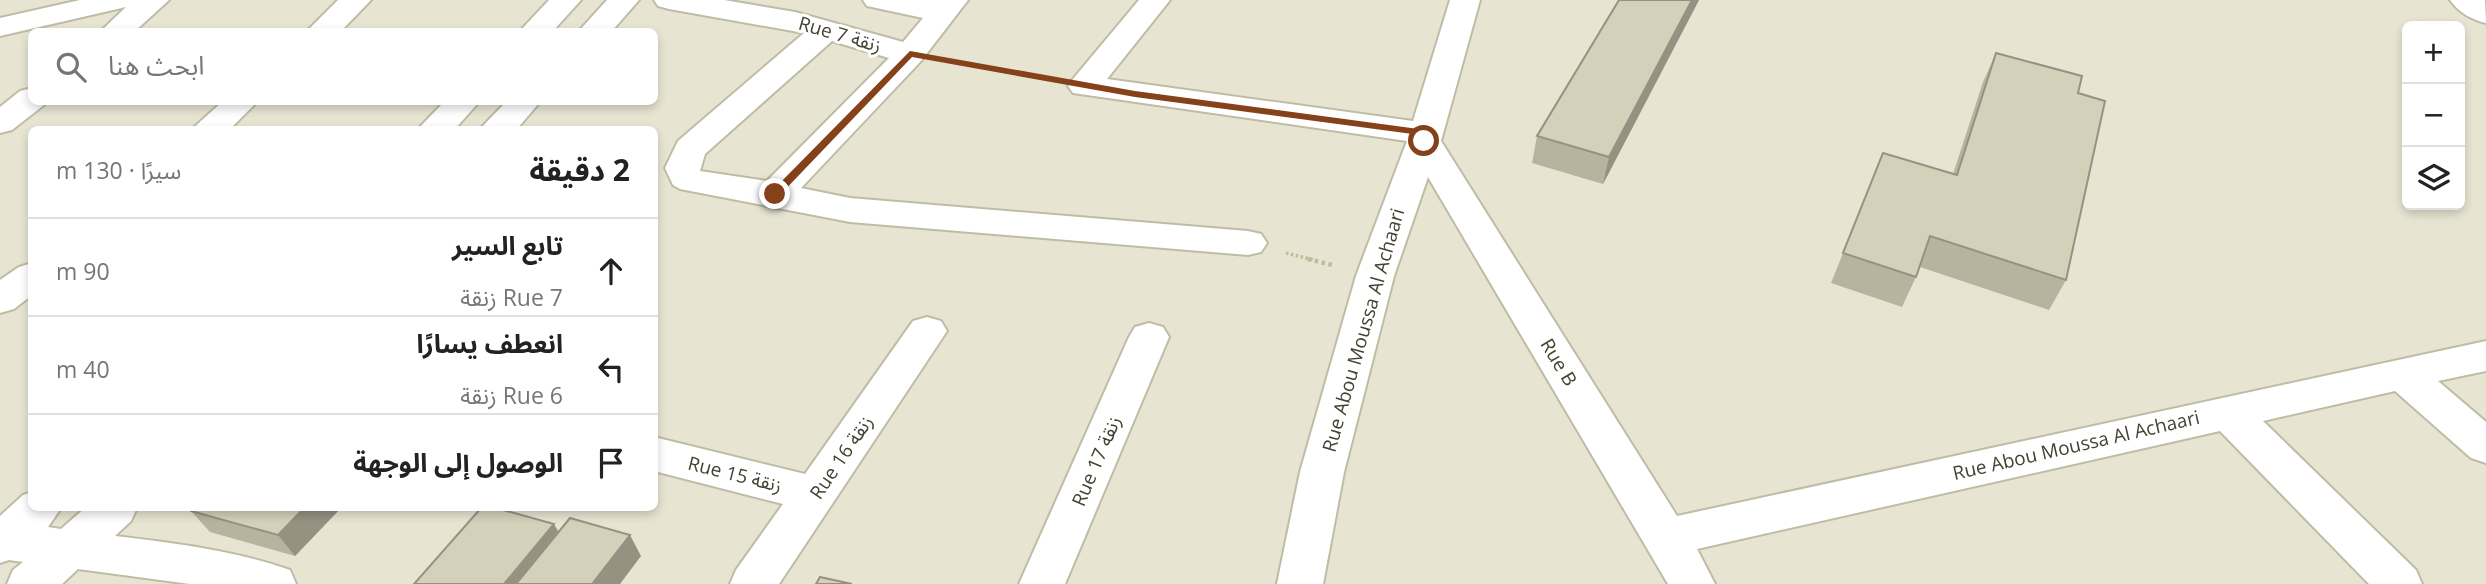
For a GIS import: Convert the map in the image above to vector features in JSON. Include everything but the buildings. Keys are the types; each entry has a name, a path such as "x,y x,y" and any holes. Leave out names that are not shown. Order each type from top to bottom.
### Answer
{"street":[{"path":"0,27 120,0"},
{"path":"120,28 155,0"},
{"path":"325,28 356,0"},
{"path":"538,28 566,0"},
{"path":"597,28 624,0"},
{"name":"Rue 7 زنقة","path":"669,0 748,11 910,54"},
{"path":"878,0 948,6"},
{"path":"1084,86 1155,0"},
{"name":"Rue Abou Moussa Al Achaari","path":"1300,584 1322,472 1375,276 1425,137 1465,0"},
{"path":"2465,0 2486,14"},
{"path":"775,194 910,54 948,6"},
{"path":"826,30 690,149 682,168 685,177 692,181 775,194 850,210 1248,243"},
{"path":"1084,86 1425,137"},
{"path":"0,123 28,101"},
{"path":"213,126 237,105"},
{"path":"438,126 460,105"},
{"path":"500,126 521,105"},
{"name":"Rue B","path":"1425,137 1692,584"},
{"path":"0,299 28,279"},
{"name":"Rue 16 زنقة","path":"753,584 928,331"},
{"name":"Rue 17 زنقة","path":"1042,584 1149,337"},
{"name":"Rue Abou Moussa Al Achaari","path":"1666,537 2227,411 2486,356"},
{"path":"2402,374 2486,446"},
{"path":"2227,411 2399,584"},
{"name":"Rue 15 زنقة","path":"658,455 816,494"},
{"path":"1,541 36,511"},
{"path":"30,584 112,511"},
{"path":"1,541 209,567 273,584"}],"path":[{"path":"910,54 1084,86"},
{"path":"1248,243 1375,276"}],"shaded area":[{"path":"0,0 2486,0 2486,584 0,584"}],"route":[{"path":"775,194 910,54 1135,94 1426,133 1424,141"}]}
